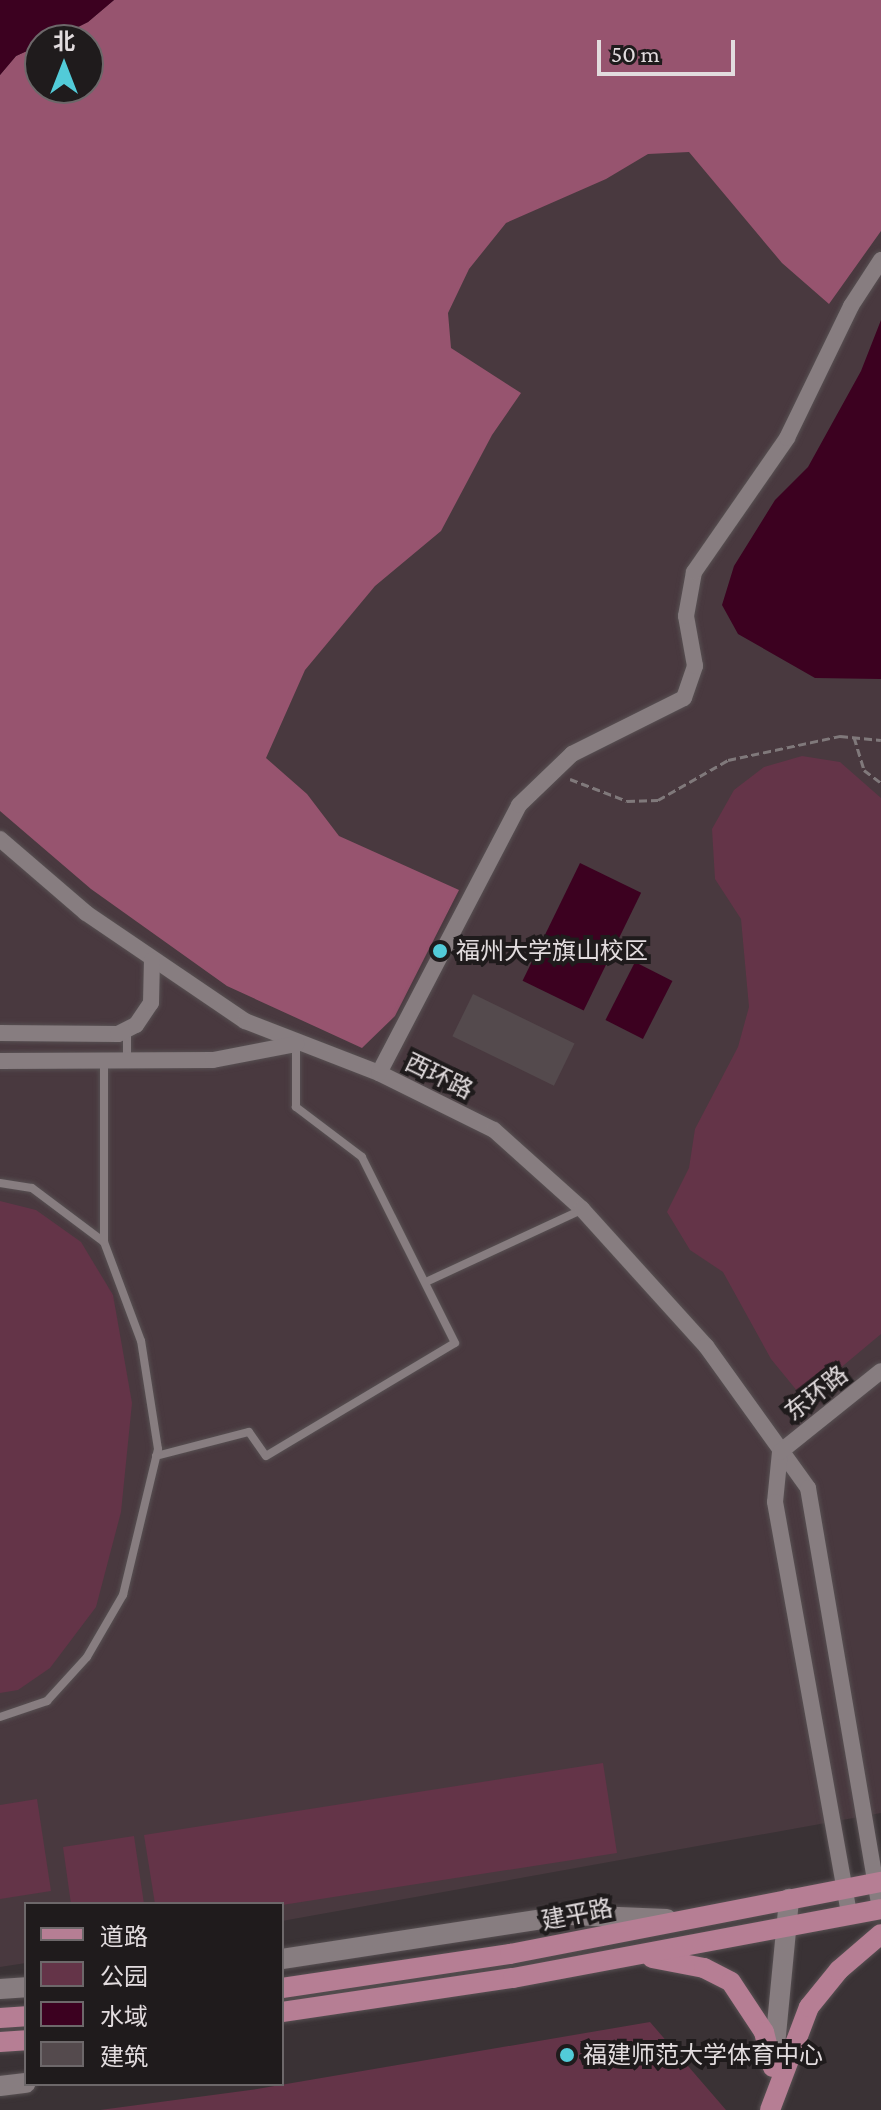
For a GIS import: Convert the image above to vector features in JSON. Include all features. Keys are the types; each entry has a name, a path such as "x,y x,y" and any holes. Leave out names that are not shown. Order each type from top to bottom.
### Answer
{"main road":[{"name":"建平路","path":"284,1988 510,1954 878,1882"},
{"path":"284,2012 624,1957 881,1909"},
{"path":"769,2110 809,2007 839,1970 881,1934"},
{"path":"624,1957 672,1959 731,1982 764,2032 773,2067"},
{"path":"0,2018 24,2016"},
{"path":"0,2042 24,2040"}],"street":[{"path":"379,1073 519,805 551,770 572,754 684,698 695,666 686,616 694,572 787,438 851,306 881,260"},
{"name":"西环路","path":"0,839 152,960 245,1021 296,1044 379,1073 494,1130 582,1209 706,1346 808,1488 881,1909"},
{"path":"0,1033 118,1034 127,1030 151,1003 152,960"},
{"path":"0,1061 213,1060 296,1044"},
{"name":"东环路","path":"780,1452 881,1371"},
{"path":"780,1452 775,1502 849,1914"},
{"path":"769,2110 789,1899"},
{"path":"284,1959 570,1915 683,1920"},
{"path":"0,1989 24,1987"},
{"path":"0,2086 24,2083"}],"lane":[{"path":"127,1030 127,1061"},
{"path":"156,1456 249,1432 266,1456 455,1343 362,1157 296,1107 296,1044"},
{"path":"0,1717 47,1701 87,1657 123,1595 156,1456 141,1341 104,1242 104,1061"},
{"path":"0,1183 32,1188 104,1242"},
{"path":"426,1282 582,1209"}],"path":[{"path":"854,737 864,770 881,783"},
{"path":"551,770 627,801 658,800 728,760 854,737 881,740"}],"shaded area":[{"name":"福州大学旗山校区","path":"0,0 881,0 881,1813 284,1921 284,1902 24,1902 24,1963 0,1967"},
{"path":"114,0 881,0 881,231 829,304 782,263 689,152 648,154 606,179 506,223 469,269 448,313 451,348 521,393 492,435 441,531 375,586 305,670 266,758 307,794 339,836 459,890 395,1016 362,1048 227,986 91,889 0,811 0,75 16,56 24,52 24,104 104,104 104,24 84,24"}],"green space":[{"path":"802,756 840,762 881,798 881,1334 832,1375 798,1392 771,1359 723,1272 690,1250 667,1212 689,1168 695,1129 738,1047 749,1007 741,919 715,879 712,829 734,790 764,767"},
{"path":"0,1201 36,1210 81,1242 113,1295 132,1403 121,1512 96,1607 50,1668 18,1690 0,1693"},
{"path":"603,1763 617,1853 284,1905 284,1902 155,1902 144,1835"},
{"path":"37,1799 51,1891 0,1899 0,1805"},
{"path":"134,1836 144,1902 71,1902 63,1847"},
{"name":"福建师范大学体育中心","path":"650,2022 726,2110 100,2110 284,2084"}],"water":[{"path":"0,0 114,0 84,24 24,24 24,52 16,56 0,75"},
{"path":"881,320 881,679 815,678 738,634 722,605 734,566 775,500 808,467 861,371"},
{"path":"580,863 641,893 584,1011 523,981"},
{"path":"635,962 672,981 643,1039 605,1020"}],"building":[{"path":"473,994 575,1044 554,1086 452,1036"}],"place":[{"name":"福州大学旗山校区","path":"440,951"},
{"name":"福建师范大学体育中心","path":"567,2055"}]}
